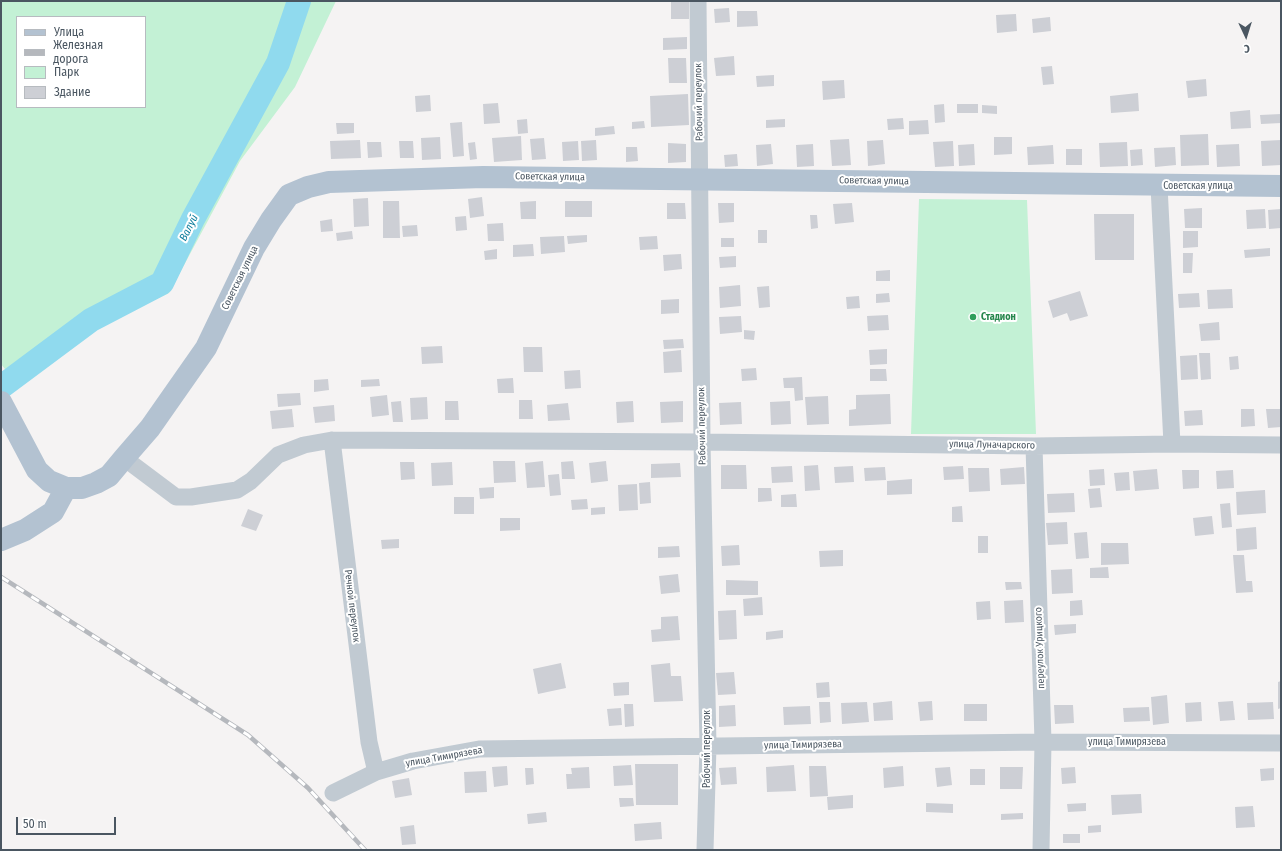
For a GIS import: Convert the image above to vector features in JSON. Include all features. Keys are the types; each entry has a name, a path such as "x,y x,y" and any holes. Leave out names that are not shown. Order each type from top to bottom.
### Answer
{"main road":[{"name":"Советская улица","path":"66,488 82,488 109,476 150,428 206,348 254,248 271,220 290,195 308,187 329,182 482,176 700,178 1159,186 1281,186"},
{"path":"1,402 37,470 49,481 66,488 53,512 25,530 1,540"}],"street":[{"name":"Рабочий переулок","path":"698,1 702,442 708,746 705,850"},
{"path":"1159,186 1172,444"},
{"name":"улица Луначарского","path":"124,458 176,497 191,497 237,490 251,481 278,455 304,445 332,440 1034,446 1172,444 1281,445"},
{"name":"Речной переулок","path":"332,440 369,742 376,772"},
{"name":"переулок Урицкого","path":"1034,446 1043,742 1041,850"},
{"name":"улица Тимирязева","path":"333,793 376,772 413,761 479,749 1043,742 1281,743"}],"green space":[{"path":"1,1 336,1 295,87 240,161 169,293 78,336 15,382 1,364"},
{"name":"Стадион","path":"919,199 1027,200 1036,434 911,434"}],"building":[{"path":"671,1 689,1 689,19 671,19"},
{"path":"729,8 730,22 715,23 714,9"},
{"path":"737,11 757,11 758,26 737,27"},
{"path":"1016,14 1017,31 997,33 996,15"},
{"path":"1050,17 1051,31 1033,33 1032,19"},
{"path":"687,37 687,49 663,50 663,38"},
{"path":"734,56 735,75 716,76 714,58"},
{"path":"668,58 686,58 687,83 669,83"},
{"path":"1052,66 1054,84 1043,85 1041,67"},
{"path":"774,75 774,86 757,87 756,76"},
{"path":"1206,79 1207,96 1188,98 1186,81"},
{"path":"844,80 845,98 823,100 822,81"},
{"path":"1138,93 1139,111 1111,113 1110,96"},
{"path":"688,94 689,125 651,127 650,96"},
{"path":"430,95 431,111 416,112 415,96"},
{"path":"498,103 500,123 484,124 483,104"},
{"path":"944,104 945,122 935,123 934,105"},
{"path":"957,104 978,104 978,113 957,113"},
{"path":"982,105 997,106 997,114 982,113"},
{"path":"1250,110 1251,128 1231,129 1230,112"},
{"path":"1281,114 1281,123 1261,124 1260,115"},
{"path":"903,118 904,129 888,130 887,119"},
{"path":"527,119 528,133 518,134 517,120"},
{"path":"785,119 785,127 766,128 766,120"},
{"path":"928,120 929,134 909,135 909,121"},
{"path":"644,121 645,128 632,129 632,122"},
{"path":"462,122 464,156 453,157 450,123"},
{"path":"336,123 354,123 354,133 337,134"},
{"path":"614,126 615,134 595,136 595,128"},
{"path":"1208,134 1209,165 1181,166 1180,135"},
{"path":"521,136 522,160 494,162 492,138"},
{"path":"440,137 441,159 422,160 421,138"},
{"path":"994,137 1012,137 1012,154 994,155"},
{"path":"544,138 546,159 532,160 530,139"},
{"path":"849,139 851,165 832,166 830,140"},
{"path":"360,140 361,158 331,159 330,141"},
{"path":"596,140 597,160 582,161 581,141"},
{"path":"883,140 885,164 868,166 867,141"},
{"path":"1281,140 1281,165 1262,166 1261,141"},
{"path":"399,141 413,141 414,158 400,158"},
{"path":"578,141 579,160 563,161 562,142"},
{"path":"953,141 954,166 935,167 933,142"},
{"path":"367,142 381,142 382,157 368,158"},
{"path":"475,142 477,159 470,160 468,143"},
{"path":"1127,142 1128,166 1100,167 1099,143"},
{"path":"668,143 686,144 686,162 668,163"},
{"path":"771,144 773,164 757,166 756,145"},
{"path":"813,144 814,166 797,167 796,145"},
{"path":"974,144 975,165 959,166 958,145"},
{"path":"1239,144 1240,166 1217,167 1216,145"},
{"path":"1053,145 1054,164 1028,165 1027,147"},
{"path":"626,147 637,147 638,161 626,162"},
{"path":"1175,147 1176,165 1155,167 1154,148"},
{"path":"1066,149 1082,149 1082,165 1066,165"},
{"path":"1142,149 1143,165 1131,166 1130,150"},
{"path":"737,154 738,166 725,167 724,155"},
{"path":"482,197 484,216 470,218 468,199"},
{"path":"368,198 369,226 354,227 353,199"},
{"path":"383,201 399,201 400,238 383,238"},
{"path":"536,201 536,219 521,219 520,202"},
{"path":"565,201 592,201 592,217 565,217"},
{"path":"667,203 685,203 686,219 667,219"},
{"path":"718,203 734,203 734,222 719,223"},
{"path":"852,203 854,222 835,224 833,204"},
{"path":"1202,208 1202,228 1185,228 1184,209"},
{"path":"1265,209 1266,228 1247,229 1246,210"},
{"path":"1281,209 1281,228 1269,229 1268,210"},
{"path":"1094,214 1134,214 1134,260 1095,260"},
{"path":"810,215 817,215 818,228 811,229"},
{"path":"466,216 467,230 456,231 455,217"},
{"path":"332,219 333,231 321,232 320,221"},
{"path":"503,223 504,241 488,241 487,224"},
{"path":"417,225 418,236 403,237 402,226"},
{"path":"758,230 767,230 767,243 758,243"},
{"path":"352,231 353,239 337,241 336,233"},
{"path":"1183,231 1198,231 1198,247 1183,248"},
{"path":"587,235 587,242 568,244 567,236"},
{"path":"564,236 565,252 541,254 540,237"},
{"path":"657,236 658,249 640,250 639,237"},
{"path":"721,238 734,238 734,247 721,247"},
{"path":"533,244 534,256 513,257 513,245"},
{"path":"1270,248 1270,256 1245,258 1244,250"},
{"path":"497,249 497,259 485,260 484,251"},
{"path":"1183,253 1193,253 1192,273 1183,273"},
{"path":"681,254 682,269 664,271 663,255"},
{"path":"736,256 736,267 720,268 719,257"},
{"path":"890,270 890,281 876,281 876,271"},
{"path":"740,285 741,306 720,308 719,287"},
{"path":"769,286 770,307 759,308 757,287"},
{"path":"1232,289 1233,308 1208,309 1207,290"},
{"path":"1080,291 1088,316 1070,321 1067,313 1053,318 1048,301"},
{"path":"889,293 890,302 876,303 876,294"},
{"path":"1199,293 1200,307 1179,308 1178,294"},
{"path":"859,296 860,308 847,309 846,297"},
{"path":"679,299 679,313 661,314 661,300"},
{"path":"888,315 889,330 868,331 867,316"},
{"path":"741,316 742,332 720,334 719,317"},
{"path":"1219,322 1220,340 1201,341 1199,324"},
{"path":"744,330 755,331 754,340 744,339"},
{"path":"683,339 684,348 664,349 663,340"},
{"path":"442,346 443,363 422,364 421,347"},
{"path":"523,347 542,347 543,372 524,372"},
{"path":"887,349 887,364 870,365 869,350"},
{"path":"681,350 682,372 664,373 663,352"},
{"path":"1199,353 1210,353 1211,379 1201,380"},
{"path":"1197,355 1198,379 1181,380 1180,356"},
{"path":"1238,356 1239,369 1230,370 1229,357"},
{"path":"756,368 757,380 742,381 741,369"},
{"path":"870,369 886,369 887,381 870,381"},
{"path":"580,370 581,388 565,389 564,371"},
{"path":"802,377 803,400 795,401 794,388 784,388 783,378"},
{"path":"513,378 514,393 498,393 497,379"},
{"path":"328,379 329,390 314,392 314,380"},
{"path":"379,379 380,386 361,387 361,380"},
{"path":"300,393 301,405 278,407 277,394"},
{"path":"890,394 891,424 849,426 849,410 856,409 856,395"},
{"path":"387,395 389,415 372,417 370,397"},
{"path":"828,396 829,424 807,425 805,397"},
{"path":"427,397 428,419 411,420 410,398"},
{"path":"519,400 532,400 533,419 519,419"},
{"path":"401,401 403,422 393,422 391,402"},
{"path":"445,401 458,401 459,420 445,420"},
{"path":"633,401 634,422 617,423 616,402"},
{"path":"683,401 683,422 661,423 660,402"},
{"path":"790,401 791,424 771,425 770,402"},
{"path":"741,402 742,424 720,425 719,403"},
{"path":"568,403 570,420 548,421 547,405"},
{"path":"334,405 335,421 315,423 313,407"},
{"path":"292,409 294,427 272,429 270,411"},
{"path":"1241,409 1254,409 1255,426 1241,427"},
{"path":"1266,409 1281,409 1281,427 1268,428"},
{"path":"1202,410 1203,425 1185,426 1184,411"},
{"path":"493,461 515,461 516,482 494,483"},
{"path":"543,461 545,487 527,488 525,463"},
{"path":"573,461 575,479 562,479 561,462"},
{"path":"606,461 608,481 591,483 589,463"},
{"path":"400,462 414,462 415,479 401,480"},
{"path":"452,462 453,485 432,486 431,463"},
{"path":"680,463 681,477 651,478 651,464"},
{"path":"721,465 746,465 747,489 721,489"},
{"path":"818,465 820,490 805,491 804,466"},
{"path":"792,466 793,482 772,483 771,467"},
{"path":"853,466 854,482 835,483 834,467"},
{"path":"963,466 964,479 944,480 943,467"},
{"path":"885,467 886,480 865,481 864,468"},
{"path":"1024,467 1025,484 1001,485 1000,469"},
{"path":"968,468 989,468 990,491 969,492"},
{"path":"1104,469 1105,485 1090,486 1089,470"},
{"path":"1157,469 1159,489 1135,491 1133,471"},
{"path":"1182,470 1199,470 1199,488 1183,489"},
{"path":"1233,470 1234,488 1217,489 1216,471"},
{"path":"1129,472 1130,490 1116,491 1114,473"},
{"path":"559,474 561,495 550,496 548,475"},
{"path":"912,479 912,494 887,495 887,481"},
{"path":"650,482 651,503 640,504 639,483"},
{"path":"637,484 638,510 619,511 618,485"},
{"path":"494,487 494,498 480,499 479,488"},
{"path":"758,488 771,488 772,501 758,502"},
{"path":"1100,488 1102,507 1090,508 1088,489"},
{"path":"1265,490 1266,513 1237,515 1236,492"},
{"path":"1074,493 1075,512 1048,513 1047,494"},
{"path":"796,494 797,507 781,507 781,495"},
{"path":"454,497 474,497 474,514 454,514"},
{"path":"587,499 588,509 572,510 571,500"},
{"path":"1230,503 1232,527 1222,528 1220,504"},
{"path":"962,506 963,522 952,522 952,507"},
{"path":"605,507 605,514 591,515 591,508"},
{"path":"248,509 263,515 256,531 241,526"},
{"path":"1212,516 1214,534 1195,536 1193,518"},
{"path":"500,518 520,518 520,530 500,531"},
{"path":"1067,522 1068,544 1048,545 1046,523"},
{"path":"1256,527 1257,549 1237,551 1236,529"},
{"path":"1087,532 1089,558 1076,559 1074,533"},
{"path":"978,536 988,536 988,553 978,553"},
{"path":"399,539 399,548 382,549 381,540"},
{"path":"1101,543 1128,543 1129,564 1101,565"},
{"path":"739,545 740,565 722,566 721,546"},
{"path":"679,546 680,557 658,558 658,547"},
{"path":"843,550 843,566 820,567 819,551"},
{"path":"1233,555 1244,555 1246,581 1252,581 1253,592 1236,593"},
{"path":"1108,567 1109,578 1090,578 1090,568"},
{"path":"1072,569 1073,593 1052,594 1051,570"},
{"path":"678,574 680,592 661,594 659,576"},
{"path":"726,580 758,581 758,595 726,595"},
{"path":"1005,582 1021,582 1022,589 1006,590"},
{"path":"762,597 763,615 744,616 743,599"},
{"path":"1023,600 1024,622 1005,623 1004,601"},
{"path":"1082,600 1083,615 1070,616 1070,601"},
{"path":"990,601 991,619 977,620 976,602"},
{"path":"736,610 737,639 719,640 718,611"},
{"path":"678,616 680,640 652,642 651,630 661,629 661,617"},
{"path":"1076,624 1076,633 1055,635 1054,625"},
{"path":"783,630 783,638 766,640 766,632"},
{"path":"561,663 566,688 538,694 533,669"},
{"path":"670,663 671,676 681,676 683,701 654,702 651,665"},
{"path":"734,672 736,694 718,695 716,673"},
{"path":"1281,681 1281,708 1278,709 1278,682"},
{"path":"629,682 629,695 614,696 613,683"},
{"path":"829,682 830,697 817,698 816,683"},
{"path":"1167,695 1169,723 1153,725 1151,697"},
{"path":"892,701 893,720 874,721 873,703"},
{"path":"932,701 933,720 920,721 918,702"},
{"path":"1233,701 1235,720 1220,721 1218,702"},
{"path":"819,702 830,702 831,722 820,723"},
{"path":"867,702 869,722 842,724 841,703"},
{"path":"1201,702 1202,721 1186,722 1185,703"},
{"path":"1273,702 1274,719 1248,720 1247,703"},
{"path":"624,704 633,704 634,726 625,727"},
{"path":"964,704 987,704 987,721 964,721"},
{"path":"735,705 736,726 719,727 719,706"},
{"path":"1054,705 1073,705 1074,723 1055,724"},
{"path":"810,706 811,724 784,725 783,707"},
{"path":"1149,707 1150,721 1124,722 1123,708"},
{"path":"621,708 622,725 609,726 607,709"},
{"path":"635,764 678,764 678,805 636,805"},
{"path":"631,765 633,785 614,786 613,766"},
{"path":"794,765 796,791 767,792 766,767"},
{"path":"507,766 508,785 494,787 492,767"},
{"path":"809,766 826,766 828,796 810,797"},
{"path":"903,766 904,786 884,788 883,768"},
{"path":"589,767 590,788 567,789 566,774 572,774 571,768"},
{"path":"736,767 737,784 721,785 719,768"},
{"path":"950,767 952,785 937,787 935,768"},
{"path":"1000,767 1023,767 1022,789 1000,789"},
{"path":"1075,767 1076,783 1062,784 1061,768"},
{"path":"525,768 533,768 534,784 526,785"},
{"path":"1274,768 1274,780 1261,781 1260,769"},
{"path":"970,769 985,769 985,785 970,785"},
{"path":"486,771 487,792 465,793 464,772"},
{"path":"409,778 412,795 395,798 392,781"},
{"path":"1141,794 1142,813 1112,815 1111,795"},
{"path":"853,795 853,808 828,810 827,797"},
{"path":"619,798 633,798 634,806 620,807"},
{"path":"926,803 953,804 953,813 926,812"},
{"path":"1086,803 1086,811 1068,812 1067,804"},
{"path":"1253,806 1255,827 1236,828 1235,807"},
{"path":"546,812 547,822 528,824 527,814"},
{"path":"1023,813 1023,819 1001,820 1001,814"},
{"path":"661,822 662,839 635,841 634,824"},
{"path":"414,825 416,844 402,845 400,827"},
{"path":"1101,825 1101,832 1088,833 1088,826"},
{"path":"1063,834 1080,834 1080,843 1063,843"}],"waterway":[{"name":"Валуй","path":"1,387 91,320 162,283 193,219 278,63 299,1"}],"railway":[{"path":"1,577 248,735 308,788 365,850"}],"place":[{"name":"Стадион","path":"973,317"}]}
